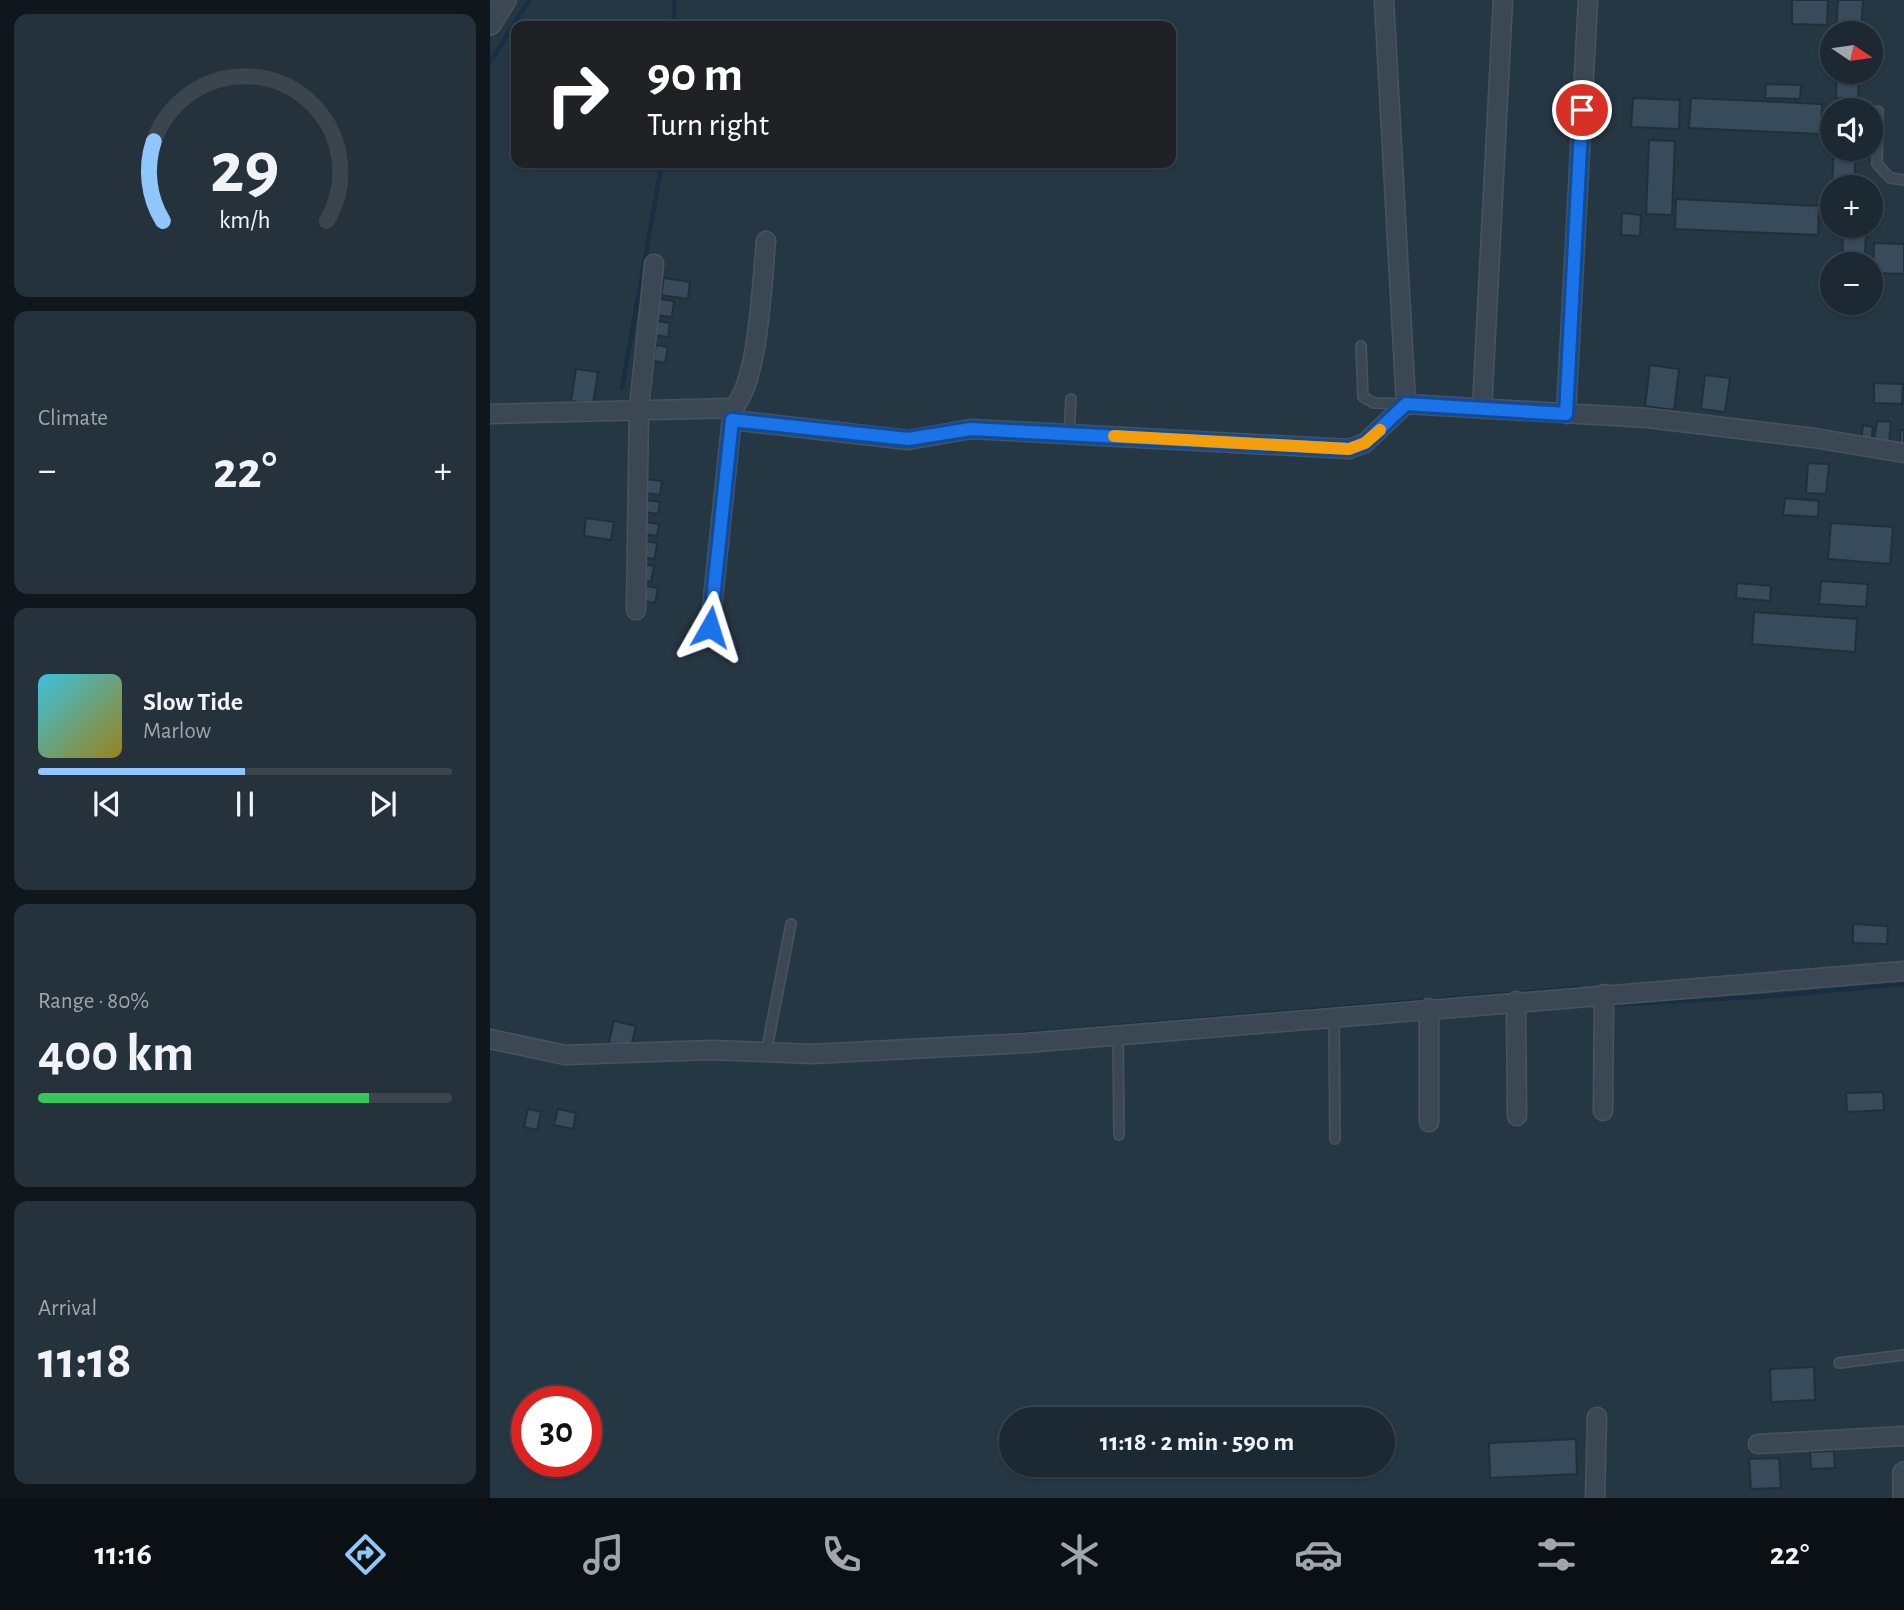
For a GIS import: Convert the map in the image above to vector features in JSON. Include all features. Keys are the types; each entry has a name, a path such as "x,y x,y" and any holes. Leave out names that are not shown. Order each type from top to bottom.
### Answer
{"street":[{"path":"490,24 505,0"},
{"path":"1384,0 1406,404"},
{"path":"1482,409 1503,0"},
{"path":"1566,414 1588,0"},
{"path":"710,627 732,414 744,395 750,373 766,241"},
{"path":"636,611 639,408 654,264"},
{"path":"490,414 639,408 732,414 908,439 958,429 1349,449 1365,443 1406,404 1662,420 1904,453"},
{"path":"490,1039 565,1055 711,1050 813,1054 944,1048 1904,971"},
{"path":"1603,1111 1604,995"},
{"path":"1516,1001 1517,1116"},
{"path":"1429,1009 1429,1122"},
{"path":"1595,1498 1598,1417"},
{"path":"1758,1444 1904,1436"},
{"path":"1904,1473 1904,1498"}],"lane":[{"path":"1877,161 1890,178 1904,180"},
{"path":"1361,346 1363,397 1374,403 1406,404"},
{"path":"1069,434 1071,399"},
{"path":"766,1053 791,924"},
{"path":"1334,1018 1335,1139"},
{"path":"1118,1035 1119,1135"},
{"path":"1839,1363 1904,1354"}],"building":[{"path":"1792,0 1828,0 1827,21 1820,21 1820,25 1792,24"},
{"path":"1838,0 1863,0 1862,21 1837,21"},
{"path":"1766,84 1801,85 1800,99 1765,98"},
{"path":"1837,84 1859,84 1858,98 1836,98"},
{"path":"1633,98 1680,100 1679,129 1631,127"},
{"path":"1691,98 1820,104 1820,134 1689,128"},
{"path":"1649,140 1675,141 1672,215 1646,214"},
{"path":"1833,161 1855,161 1855,175 1833,175"},
{"path":"1676,199 1819,206 1818,235 1675,229"},
{"path":"1622,213 1641,215 1640,236 1621,235"},
{"path":"1843,238 1866,238 1865,252 1842,252"},
{"path":"1874,243 1904,244 1904,274 1883,273 1883,252 1874,252"},
{"path":"664,278 690,282 688,299 661,295"},
{"path":"659,299 674,301 672,317 656,315"},
{"path":"657,321 670,323 668,337 655,335"},
{"path":"656,345 668,347 665,363 653,361"},
{"path":"1650,365 1679,369 1674,410 1645,406"},
{"path":"576,369 598,372 593,404 571,401"},
{"path":"1705,375 1730,378 1725,412 1701,409"},
{"path":"1874,383 1903,384 1902,404 1874,403"},
{"path":"1877,421 1891,422 1889,443 1874,441"},
{"path":"1863,425 1873,427 1871,441 1861,440"},
{"path":"1900,430 1904,430 1904,444 1900,444"},
{"path":"1808,463 1829,464 1826,494 1806,493"},
{"path":"647,479 662,481 660,495 645,493"},
{"path":"1785,498 1819,501 1818,517 1783,515"},
{"path":"646,500 660,502 658,514 645,512"},
{"path":"586,518 614,522 611,540 584,536"},
{"path":"646,522 659,524 657,536 644,534"},
{"path":"1831,523 1893,527 1890,564 1828,559"},
{"path":"644,541 657,543 655,559 642,557"},
{"path":"642,564 654,566 651,582 639,580"},
{"path":"1821,581 1868,584 1866,607 1819,604"},
{"path":"1737,583 1771,586 1770,601 1736,598"},
{"path":"646,586 658,588 655,603 644,601"},
{"path":"1754,612 1857,619 1855,652 1752,644"},
{"path":"1853,924 1888,926 1887,944 1853,943"},
{"path":"614,1021 636,1026 630,1051 608,1046"},
{"path":"1883,1092 1884,1110 1847,1112 1846,1093"},
{"path":"528,1109 541,1112 537,1130 524,1127"},
{"path":"558,1109 576,1113 573,1129 554,1125"},
{"path":"1814,1367 1815,1400 1771,1402 1770,1369"},
{"path":"1576,1439 1577,1474 1490,1478 1489,1443"},
{"path":"1834,1451 1835,1468 1811,1469 1810,1452"},
{"path":"1779,1458 1781,1488 1751,1489 1749,1459"}],"waterway":[{"path":"516,21 529,0"},
{"path":"674,0 674,21"},
{"path":"490,62 511,29"},
{"path":"622,388 661,168"},
{"path":"1608,1005 1771,996 1904,984"},
{"path":"999,1036 1578,988"}],"slow traffic":[{"path":"1114,436 1349,449 1365,443 1380,430"}],"route":[{"path":"710,627 732,420 908,439 971,429 1349,449 1365,443 1406,404 1566,414 1582,110"}]}
